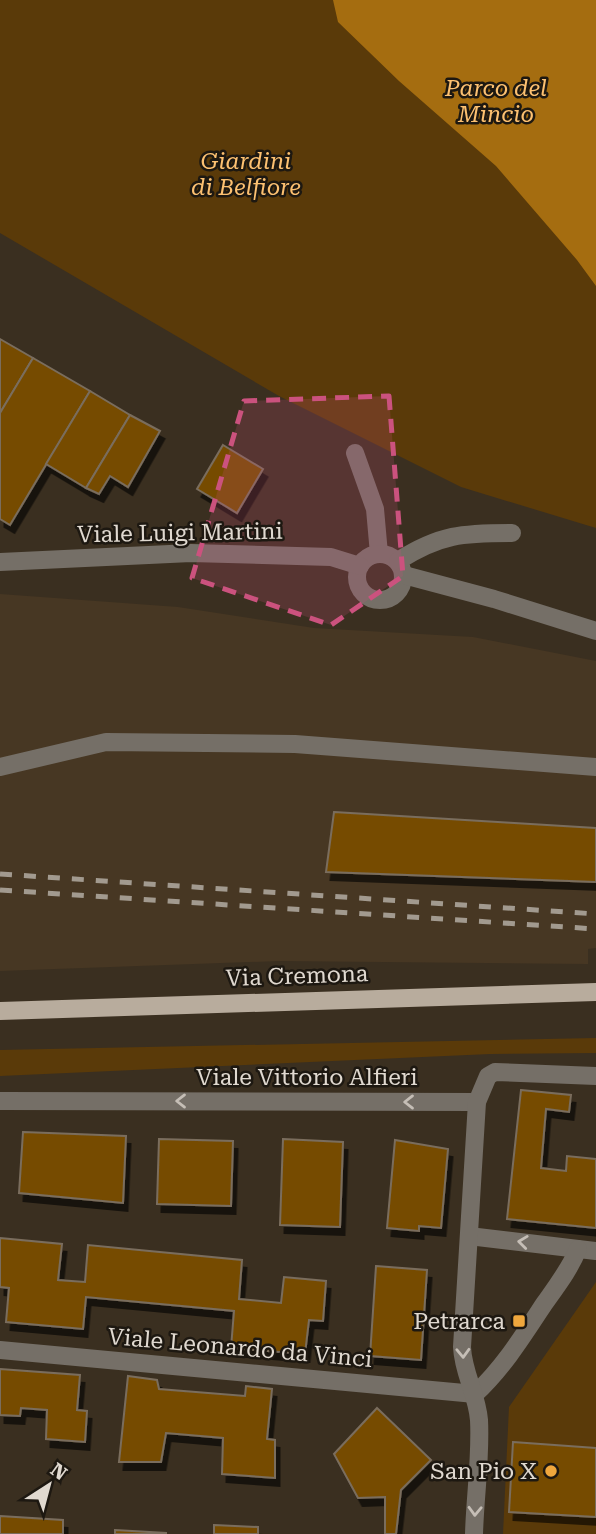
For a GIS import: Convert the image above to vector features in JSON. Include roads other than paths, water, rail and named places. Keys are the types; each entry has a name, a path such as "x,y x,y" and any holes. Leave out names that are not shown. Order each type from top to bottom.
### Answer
{"main road":[{"name":"Via Cremona","path":"0,1011 596,992"}],"street":[{"path":"355,453 375,509 379,554"},
{"path":"401,568 422,545 449,536 512,533"},
{"name":"Viale Luigi Martini","path":"0,562 191,553 331,557 360,566"},
{"path":"401,568 403,582 395,594 388,598 374,599 367,596 358,583 360,566 366,558 386,554 401,568 596,631"},
{"path":"0,767 106,742 295,744 596,767"},
{"path":"474,1534 479,1420 475,1394 462,1362 477,1102 488,1076 495,1072 596,1076"},
{"name":"Viale Vittorio Alfieri","path":"0,1101 477,1102"},
{"path":"469,1236 596,1251"},
{"path":"475,1394 511,1353 567,1271 578,1249"},
{"name":"Viale Leonardo da Vinci","path":"0,1350 475,1394"}],"railway":[{"path":"0,874 596,914"},
{"path":"0,890 596,929"}],"place":[{"name":"Petrarca","path":"519,1321"},
{"name":"San Pio X","path":"551,1471"}],"park label":[{"name":"Parco del Mincio","path":"496,101"},
{"name":"Giardini di Belfiore","path":"246,174"}]}
